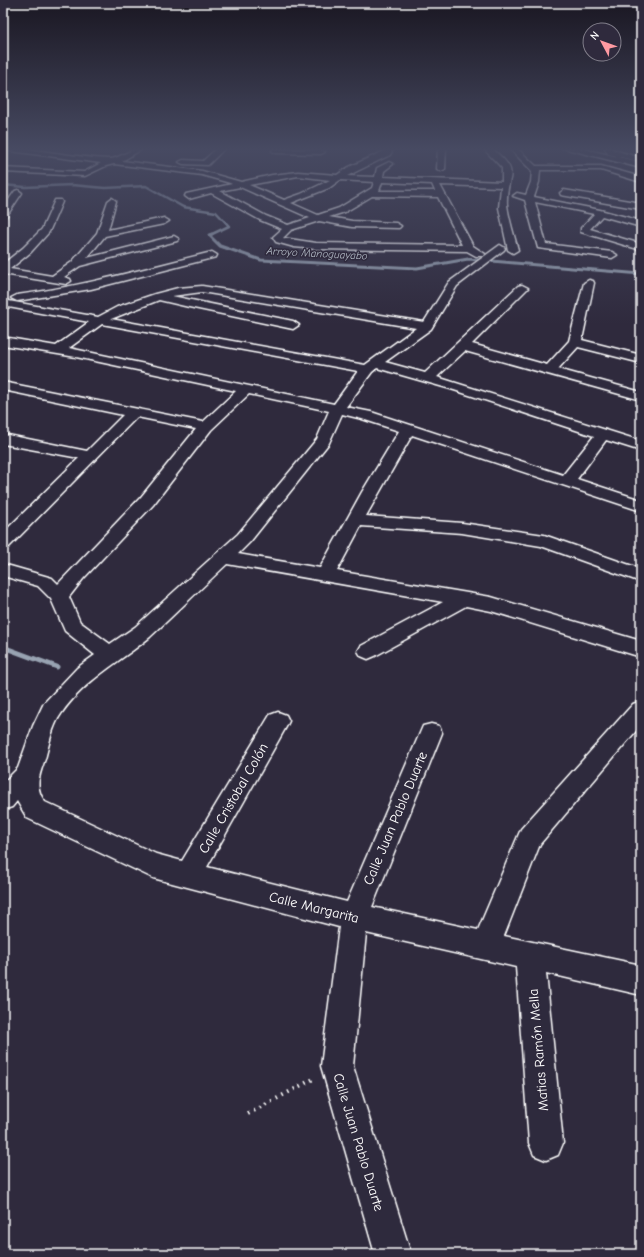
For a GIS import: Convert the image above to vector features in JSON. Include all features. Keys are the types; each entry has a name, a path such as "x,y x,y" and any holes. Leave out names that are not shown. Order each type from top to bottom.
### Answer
{"street":[{"path":"3,215 9,207"},
{"path":"3,270 27,250 46,230 56,207"},
{"path":"54,279 76,264 102,234 110,207"},
{"path":"243,207 288,228"},
{"path":"292,207 318,218 352,224 396,226"},
{"path":"348,207 342,210 288,228 278,237 279,240 294,244 398,249 469,248"},
{"path":"447,207 469,248 485,261"},
{"path":"504,207 513,250"},
{"path":"536,207 542,246"},
{"path":"579,207 641,224"},
{"path":"600,213 584,230 641,247"},
{"path":"396,215 398,249"},
{"path":"102,234 164,221"},
{"path":"610,238 641,224"},
{"path":"76,264 174,238"},
{"path":"528,246 542,246 612,255"},
{"path":"3,799 28,774 44,726 52,709 84,674 112,656 142,632 244,538 324,440 338,408 371,366 427,326 453,284 500,248"},
{"path":"3,300 43,296 94,286 212,255"},
{"path":"3,270 94,286"},
{"path":"550,370 575,342 589,283"},
{"path":"428,378 522,288"},
{"path":"59,350 101,320 160,296 184,289 202,289 427,326"},
{"path":"160,296 190,304 293,325"},
{"path":"3,303 371,366 428,378 641,446"},
{"path":"3,341 59,350 338,408 408,429 641,506"},
{"path":"575,342 641,359"},
{"path":"463,346 641,396"},
{"path":"3,386 206,427"},
{"path":"59,596 76,575 147,501 206,427 247,389"},
{"path":"3,543 134,412"},
{"path":"326,574 355,520 408,429"},
{"path":"567,481 603,434"},
{"path":"3,439 90,456"},
{"path":"355,520 462,528 544,542 641,576"},
{"path":"223,557 491,604 641,649"},
{"path":"3,570 45,582 59,596 72,626 112,656"},
{"path":"368,651 464,599"},
{"path":"486,945 530,837 641,710"},
{"name":"Calle Cristobal Colón","path":"188,875 278,721"},
{"name":"Calle Juan Pablo Duarte","path":"393,1254 337,1066 354,917 430,733"},
{"name":"Calle Margarita","path":"28,774 26,795 36,810 153,866 354,917 641,980"},
{"name":"Matias Ramón Mella","path":"530,956 546,1143"}],"path":[{"path":"248,1114 337,1066"}],"waterway":[{"name":"Arroyo Manoguayabo","path":"182,207 216,212 229,226 210,235"},
{"name":"Arroyo Manoguayabo","path":"212,234 209,235 220,246 261,260 417,268 468,259 641,274"},
{"path":"3,647 57,667"}]}
